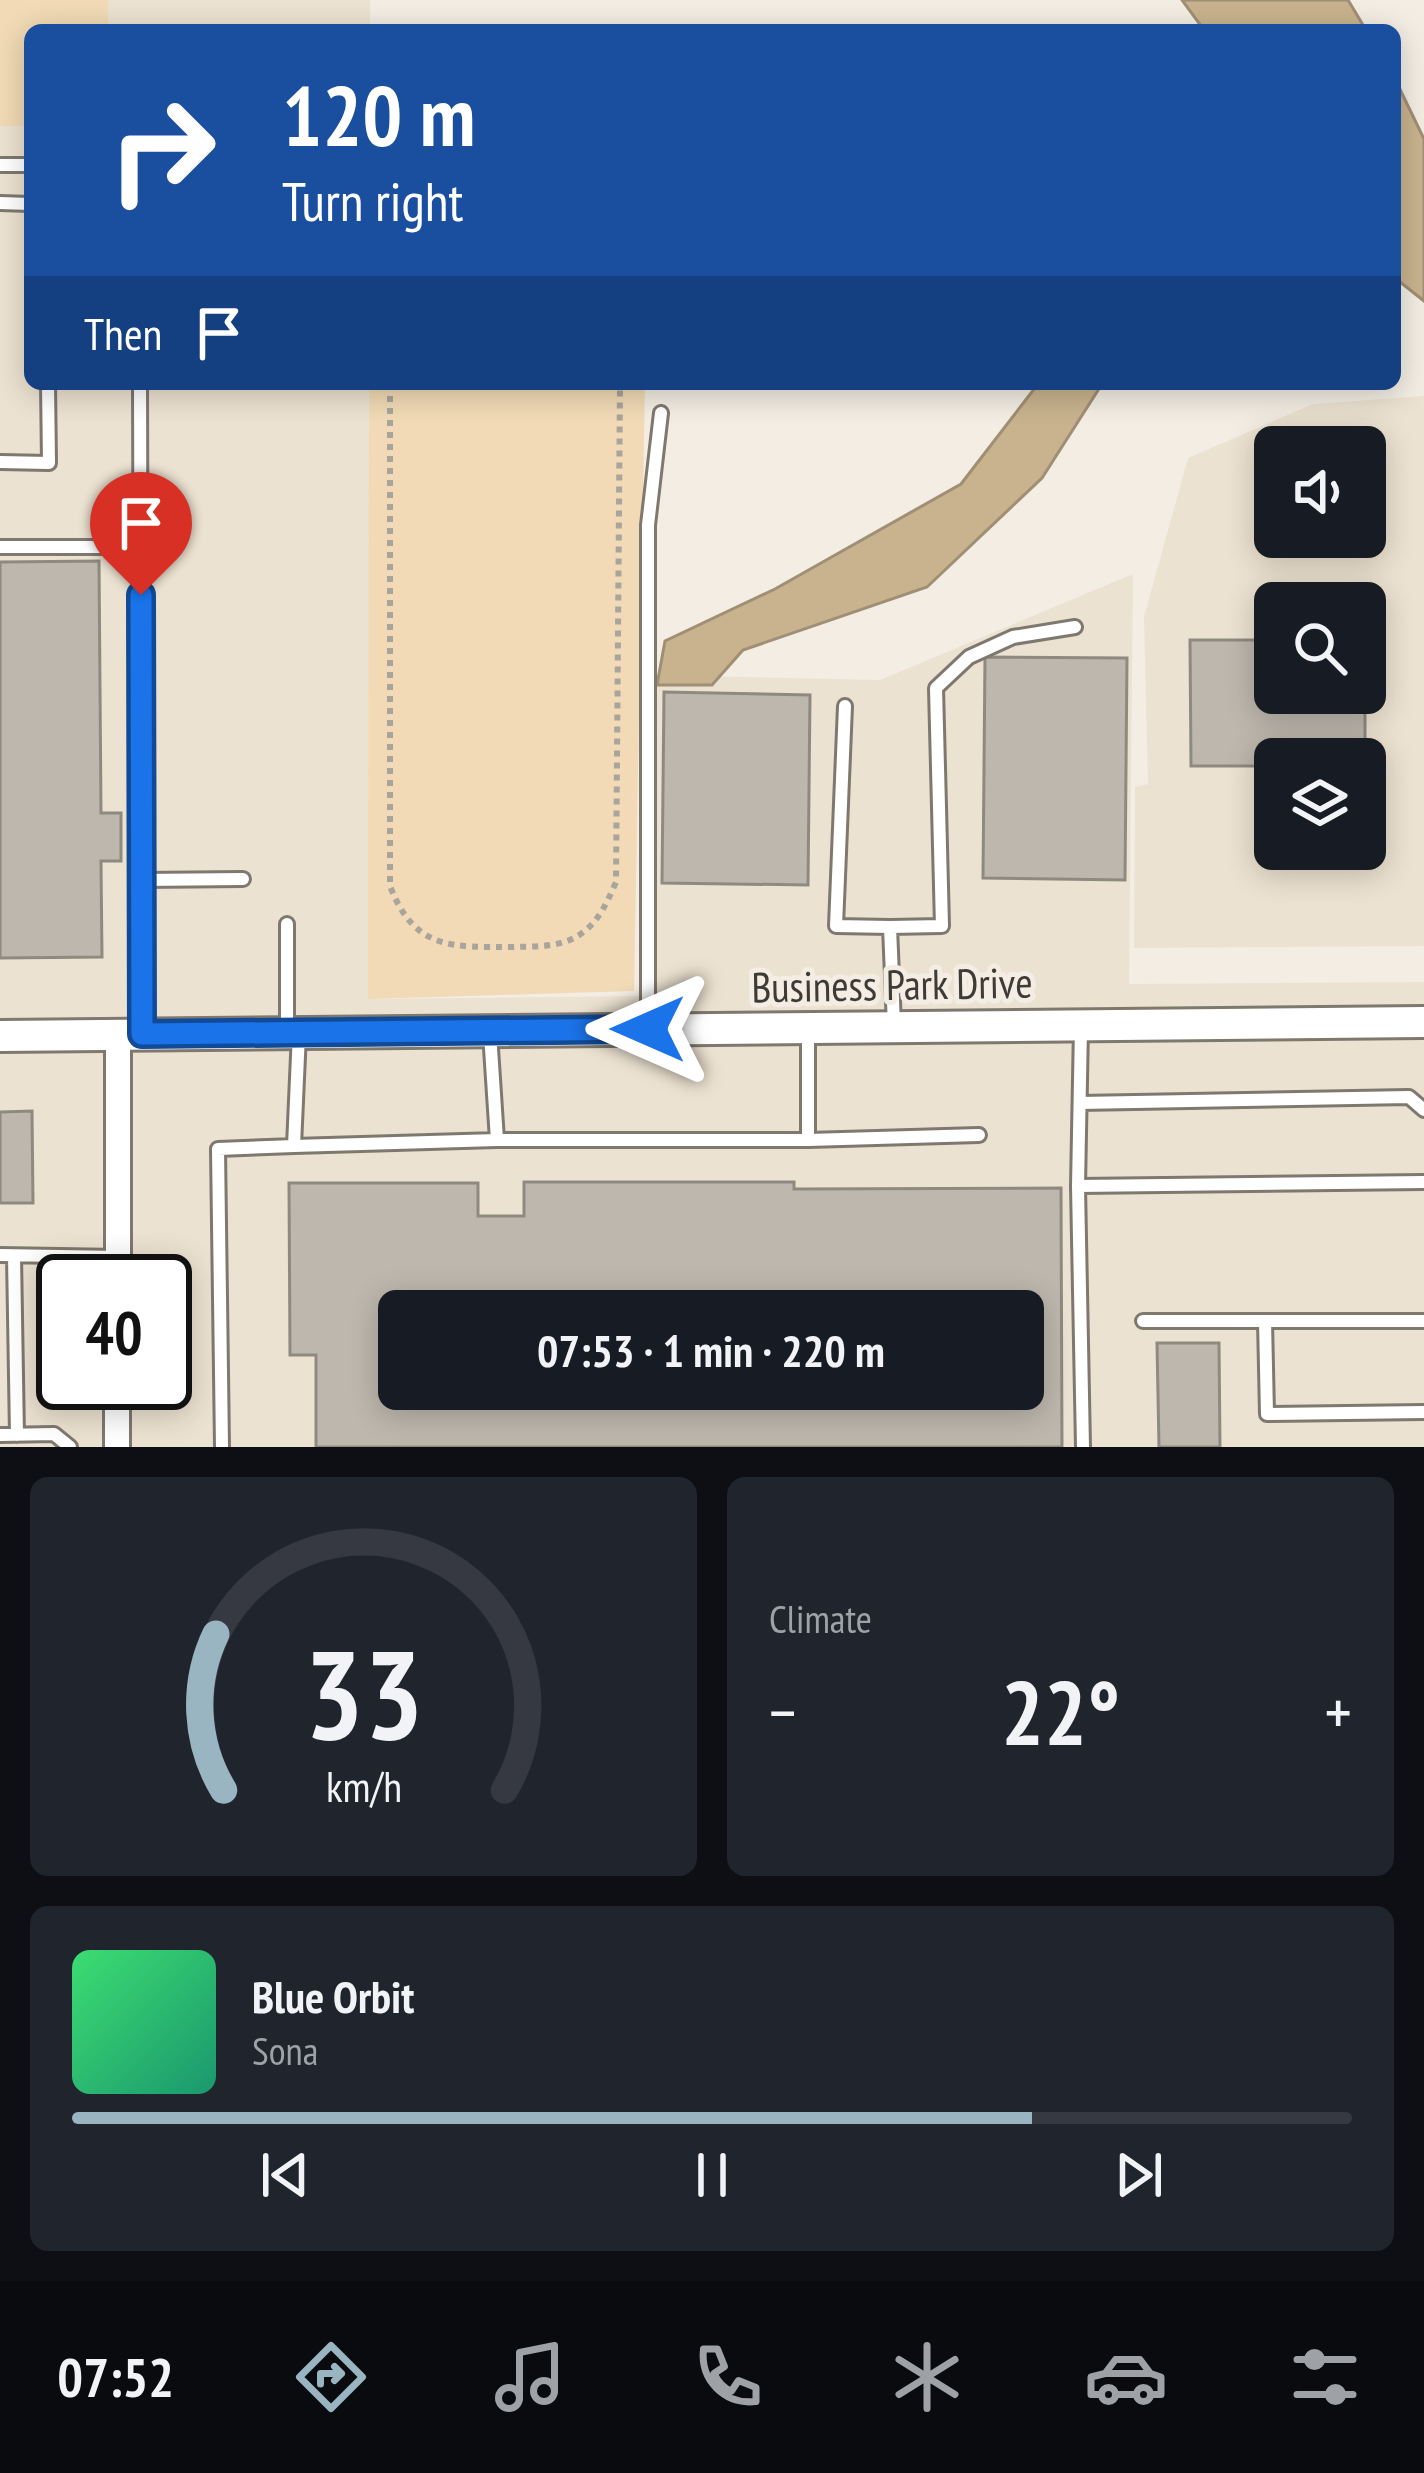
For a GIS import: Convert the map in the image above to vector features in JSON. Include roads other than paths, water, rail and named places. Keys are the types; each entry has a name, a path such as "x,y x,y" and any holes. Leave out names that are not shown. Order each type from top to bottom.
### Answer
{"street":[{"name":"Business Park Drive","path":"0,1036 1424,1022"},
{"path":"119,1254 130,1034"},
{"path":"117,1410 117,1447"}],"lane":[{"path":"0,462 49,463 48,390"},
{"path":"130,1034 142,880 140,390"},
{"path":"648,1029 649,525 661,413"},
{"path":"0,547 141,548"},
{"path":"845,706 836,926 942,926 936,688 969,657 1013,637 1075,627"},
{"path":"142,880 242,879"},
{"path":"286,924 295,1146"},
{"path":"890,927 894,1027"},
{"path":"1081,1025 1078,1186 1083,1447"},
{"path":"808,1028 808,1139"},
{"path":"490,1031 497,1139"},
{"path":"1079,1103 1409,1097 1424,1110"},
{"path":"222,1447 218,1149 497,1139 979,1135"},
{"path":"1078,1186 1424,1181"},
{"path":"7,1256 17,1435"},
{"path":"1143,1321 1424,1322"},
{"path":"1264,1321 1267,1414 1424,1412"},
{"path":"0,1435 54,1434 70,1447"}]}
